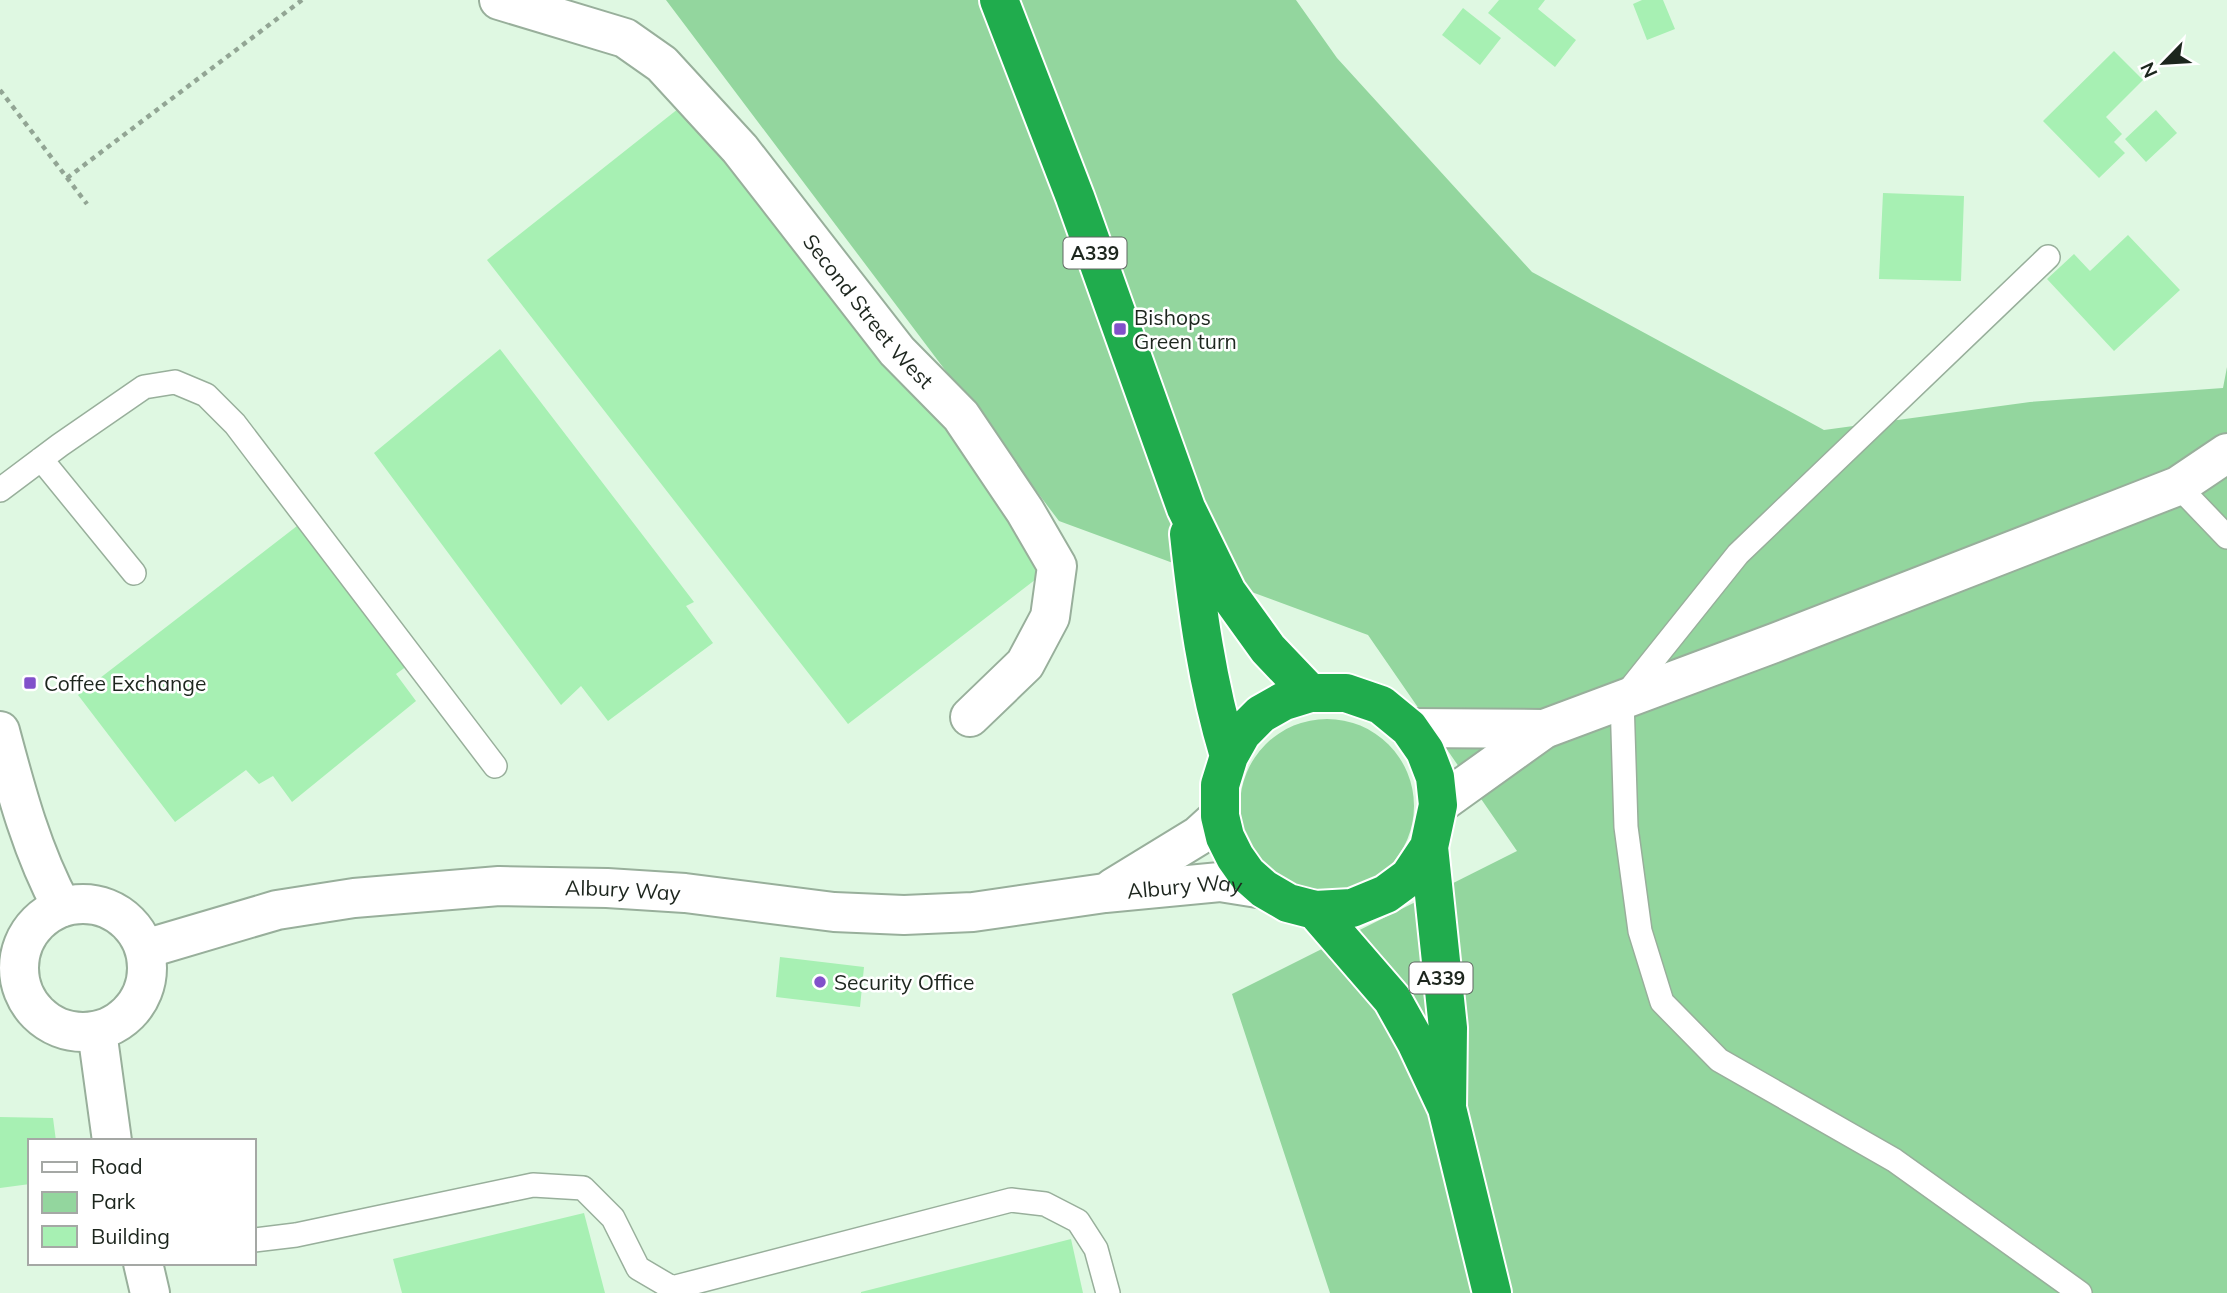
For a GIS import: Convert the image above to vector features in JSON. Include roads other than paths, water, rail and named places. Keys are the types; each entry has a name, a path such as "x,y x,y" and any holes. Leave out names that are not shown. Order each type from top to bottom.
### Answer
{"highway":[{"name":"A339","path":"999,0 1079,210 1186,508 1227,592 1268,649 1310,693"},
{"name":"A339","path":"1186,508 1196,600 1214,706 1229,756"},
{"path":"1310,693 1346,693 1381,705 1409,728 1425,751 1435,777 1438,805 1429,847 1409,877 1386,894 1352,908 1315,910 1288,903 1264,889 1247,874 1234,857 1220,816 1220,785 1229,756 1242,733 1261,714 1284,701 1310,693"},
{"name":"A339","path":"1429,847 1448,1028 1447,1108"},
{"name":"A339","path":"1315,910 1392,999 1447,1108 1492,1293"}],"street":[{"name":"Second Street West","path":"499,0 625,38 662,64 740,149 897,351 961,416 1025,511 1057,566 1050,617 1025,664 970,717"},
{"path":"1438,805 1544,729 2178,486 2227,453"},
{"path":"1409,728 1544,729"},
{"path":"0,731 26,826 48,882 62,907"},
{"name":"Albury Way","path":"1105,893 1198,836 1220,816"},
{"name":"Albury Way","path":"145,949 277,910 354,898 499,886 685,893 834,912 904,915 973,912 1105,893 1220,883 1264,889"},
{"path":"82,903 103,906 121,915 135,930 145,949 148,970 144,990 133,1009 117,1023 97,1031 78,1032 51,1023 11,990 22,947 31,930 45,916 62,907 82,903"},
{"path":"97,1031 112,1139"},
{"path":"143,1265 150,1293"}],"lane":[{"path":"2048,257 1738,554 1622,699 1626,827 1640,931 1662,1002 1718,1060 1894,1160 2080,1293"},
{"path":"0,490 144,387 174,382 206,395 235,424 495,766"},
{"path":"41,459 134,573"},
{"path":"2178,486 2227,537"},
{"path":"256,1240 296,1235 533,1185 583,1188 613,1218 638,1268 673,1288 1011,1199 1045,1204 1078,1221 1096,1249 1108,1293"}],"place":[{"name":"Bishops Green turn","path":"1120,329"},
{"name":"Coffee Exchange","path":"30,683"},
{"name":"Security Office","path":"820,982"}]}
